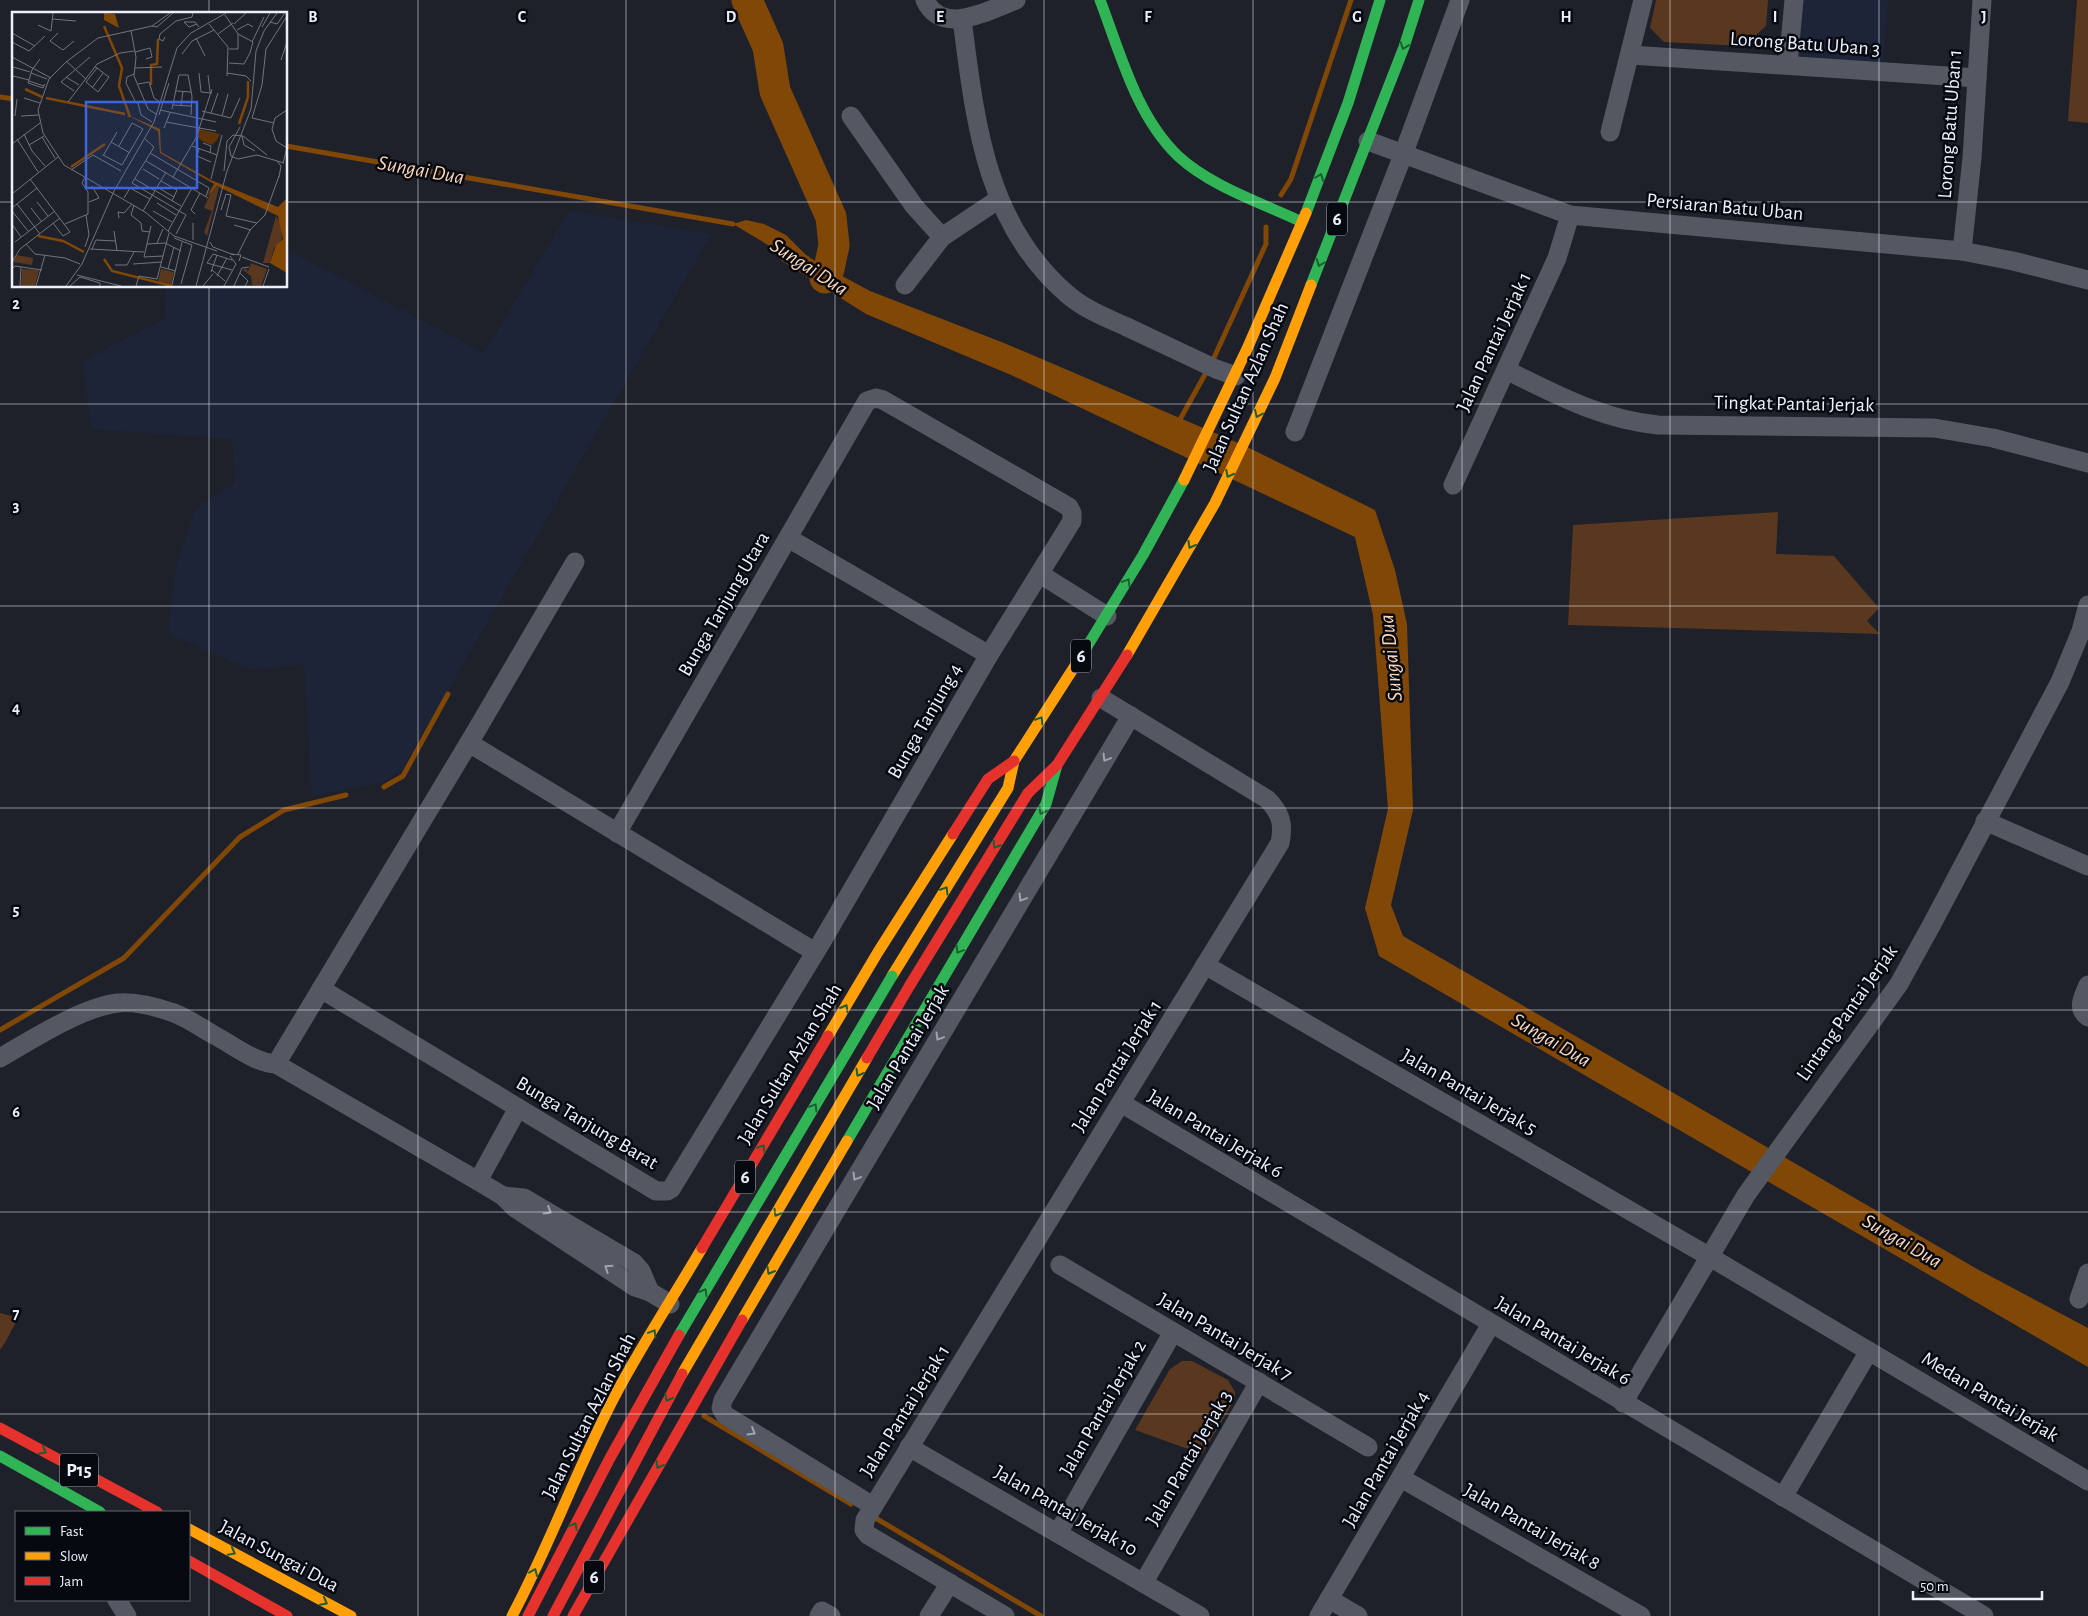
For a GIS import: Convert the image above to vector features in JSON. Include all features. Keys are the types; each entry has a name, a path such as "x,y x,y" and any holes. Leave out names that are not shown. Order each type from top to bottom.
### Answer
{"main road":[{"path":"1100,0 1140,100 1153,124 1178,156 1208,177 1302,222"},
{"name":"Jalan Sultan Azlan Shah","path":"553,1616 681,1375 910,985 1028,793 1057,764 1100,698 1158,604 1215,503 1275,378 1404,47 1419,0"},
{"name":"Jalan Sultan Azlan Shah","path":"528,1616 659,1368 892,976 1008,788 1014,761 1146,551 1182,485 1236,376 1302,222 1344,116 1376,1"},
{"name":"Jalan Sultan Azlan Shah","path":"512,1616 530,1582 583,1462 617,1392 878,952 988,778 1014,761"},
{"name":"Jalan Sultan Azlan Shah","path":"573,1616 726,1346 1046,804 1057,764"},
{"name":"P15","path":"0,1428 155,1511"},
{"name":"P15","path":"0,1456 98,1511"},
{"path":"583,1462 587,1489 593,1498 604,1504 616,1506 640,1498"},
{"name":"Jalan Sungai Dua","path":"190,1530 351,1616"},
{"path":"190,1562 287,1616"}],"street":[{"path":"925,0 938,16 948,20 962,18 1016,0"},
{"path":"1295,432 1403,155 1460,0"},
{"path":"1610,132 1644,0"},
{"path":"1788,66 1794,0"},
{"name":"Lorong Batu Uban 1","path":"1962,251 1972,158 1982,0"},
{"path":"962,18 972,98 985,160 999,199 1020,241 1043,270 1068,295 1092,310 1216,369 1236,376"},
{"name":"Lorong Batu Uban 3","path":"1631,55 1977,78"},
{"path":"852,116 914,206 942,237"},
{"name":"Persiaran Batu Uban","path":"1368,141 1570,215 1962,251 2013,261 2088,280"},
{"path":"905,285 942,237 999,199"},
{"name":"Jalan Pantai Jerjak 1","path":"1453,485 1557,258 1570,215"},
{"name":"Tingkat Pantai Jerjak","path":"1506,370 1573,403 1636,423 1658,425 1934,428 1993,438 2088,463"},
{"name":"Bunga Tanjung 4","path":"815,952 989,655 1072,522 1072,513 1069,507 883,400 871,399"},
{"name":"Bunga Tanjung Utara","path":"617,833 867,401 871,399"},
{"path":"788,538 989,655"},
{"path":"276,1064 469,743 575,562"},
{"path":"1040,574 1106,616"},
{"name":"Lintang Pantai Jerjak","path":"1623,1403 1746,1195 1778,1148 1899,984 2060,682 2078,639 2088,604"},
{"name":"Jalan Pantai Jerjak 1","path":"869,1513 1280,844 1283,831 1282,819 1276,808 1267,798 1100,698"},
{"name":"Jalan Pantai Jerjak","path":"869,1513 724,1415 721,1408 723,1400 1131,716"},
{"path":"469,743 815,952"},
{"path":"1986,821 2088,866"},
{"name":"Bunga Tanjung Barat","path":"321,989 656,1190 668,1191 671,1189 815,952"},
{"name":"Jalan Pantai Jerjak 5","path":"1205,965 1710,1257"},
{"path":"2088,986 2081,1005 2082,1011 2088,1017"},
{"path":"0,1058 55,1026 98,1008 117,1003 136,1004 175,1014 253,1057 270,1064 276,1064 478,1181 503,1196 515,1208 635,1287 650,1292 670,1304"},
{"name":"Jalan Pantai Jerjak 6","path":"1121,1103 1984,1616"},
{"path":"478,1181 518,1108"},
{"name":"Medan Pantai Jerjak","path":"1710,1257 2088,1481"},
{"name":"Jalan Pantai Jerjak 7","path":"1060,1265 1368,1447"},
{"path":"2079,1299 2088,1274"},
{"name":"Jalan Pantai Jerjak 4","path":"1319,1616 1491,1324"},
{"name":"Jalan Pantai Jerjak 2","path":"1058,1533 1173,1332"},
{"path":"1783,1497 1868,1351"},
{"name":"Jalan Pantai Jerjak 3","path":"1144,1582 1259,1382"},
{"name":"Jalan Pantai Jerjak 10","path":"909,1447 1200,1616"},
{"name":"Jalan Pantai Jerjak 8","path":"1400,1478 1641,1616"},
{"path":"869,1513 864,1530 868,1535 1005,1616"},
{"path":"929,1616 950,1583"},
{"path":"1330,1598 1358,1616"},
{"path":"118,1601 127,1616"}],"shaded area":[{"path":"1656,0 1768,0 1766,26 1744,46 1664,42 1650,28"},
{"path":"1794,0 1888,0 1883,72 1788,65"},
{"path":"2077,0 2088,0 2088,123 2068,121"},
{"path":"569,211 711,234 402,770 383,782 312,796 304,664 251,670 168,634 176,566 195,509 235,483 232,439 91,429 83,361 166,318 165,288 288,288 288,250 484,353"},
{"path":"1778,512 1776,554 1834,556 1879,608 1867,621 1880,634 1568,625 1573,525"},
{"path":"0,1313 18,1318 0,1350"},
{"path":"1182,1361 1192,1361 1228,1380 1235,1392 1235,1399 1202,1454 1135,1430 1170,1369"}],"water":[{"path":"746,220 764,224 786,235 805,254 818,263 870,291 1004,343 1243,445 1375,510 1395,570 1407,624 1413,810 1391,905 1403,936 1977,1269 2088,1328 2088,1367 1379,956 1365,908 1388,809 1373,615 1355,537 1011,375 866,314 782,261 768,245 733,224"}],"waterway":[{"path":"747,0 768,47 775,91 831,217 834,245 825,278"},
{"path":"1281,195 1291,179 1351,0"},
{"name":"Sungai Dua","path":"0,97 12,99"},
{"name":"Sungai Dua","path":"288,146 733,224"},
{"path":"1212,362 1266,244 1266,227"},
{"path":"1178,423 1208,369"},
{"path":"384,787 403,776 448,694"},
{"path":"0,1030 124,958 240,837 284,810 346,795"},
{"path":"704,1416 851,1504"},
{"path":"872,1516 1041,1616"}],"traffic: fast":[{"path":"1100,0 1122,62 1140,103 1163,140 1178,156 1205,176 1237,193 1302,222"},
{"path":"1306,213 1348,103 1380,0"},
{"path":"1311,285 1404,47 1419,0"},
{"path":"1080,658 1143,555 1184,480"},
{"path":"847,1141 1046,804 1057,765"},
{"path":"679,1335 892,976"},
{"path":"0,1456 98,1511"}],"traffic: slow":[{"path":"1184,480 1247,349 1306,213"},
{"path":"1127,655 1215,503 1275,378 1311,285"},
{"path":"892,976 1008,788 1014,761 1080,658"},
{"path":"828,1036 878,952 953,834"},
{"path":"682,1374 867,1058"},
{"path":"742,1320 847,1141"},
{"path":"512,1616 617,1392 702,1248"},
{"path":"190,1530 351,1616"}],"traffic: jam":[{"path":"910,985 1028,793 1057,765 1127,655"},
{"path":"953,834 988,779 1014,761"},
{"path":"867,1058 910,985"},
{"path":"702,1248 828,1036"},
{"path":"573,1616 742,1320"},
{"path":"528,1616 610,1458 679,1335"},
{"path":"553,1616 682,1374"},
{"path":"0,1428 155,1511"},
{"path":"190,1562 287,1616"}]}
